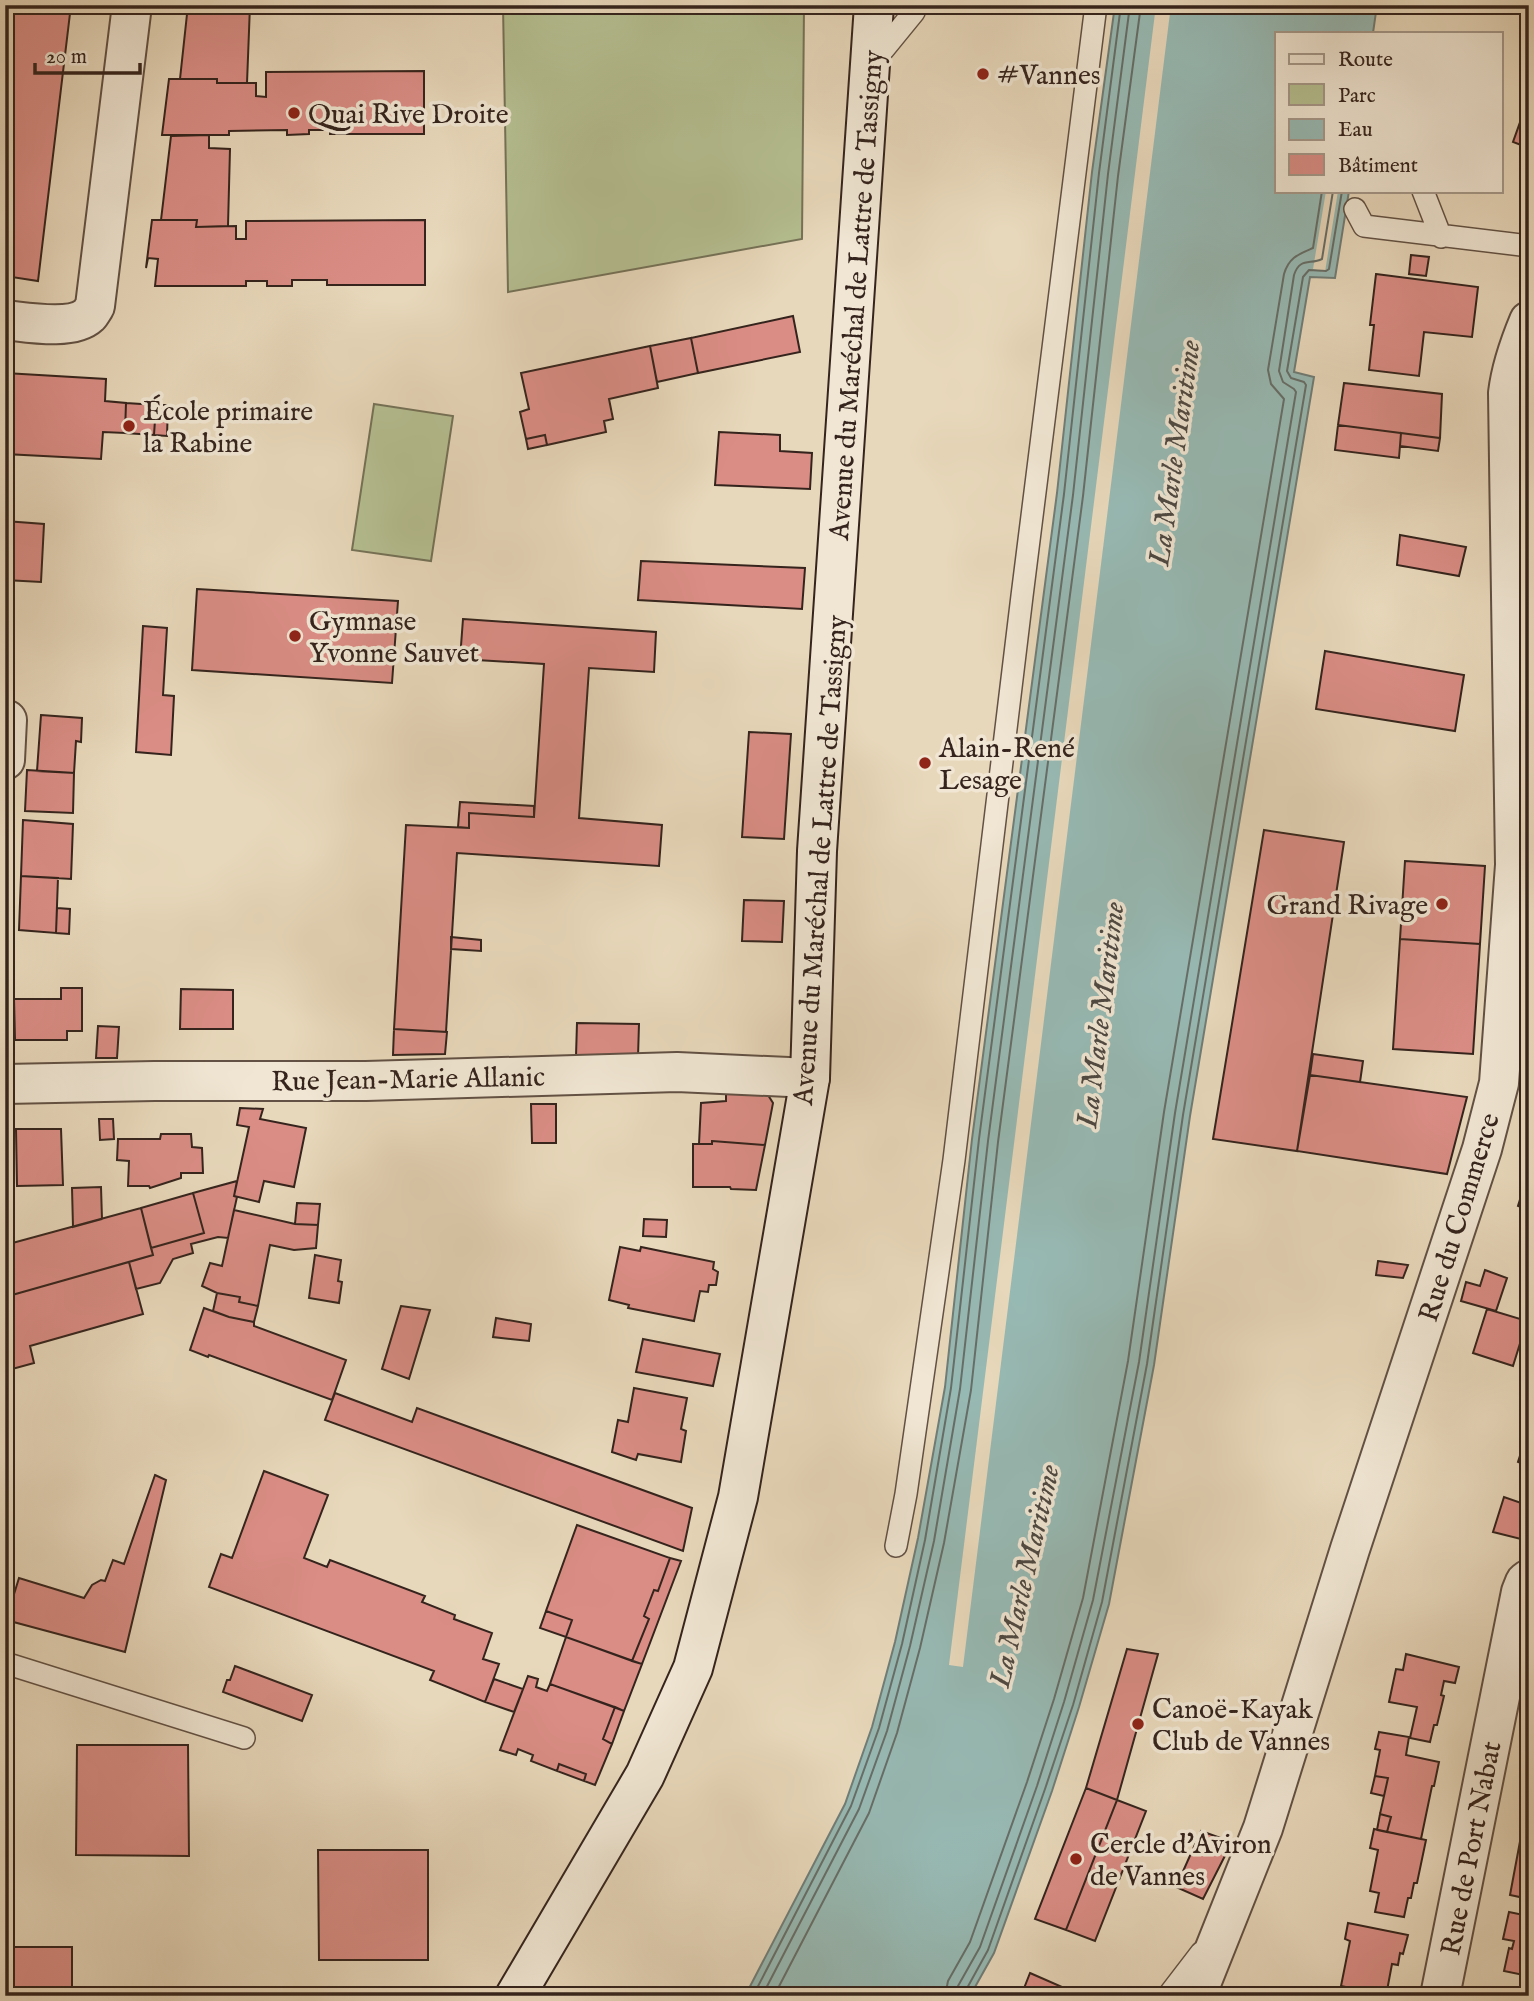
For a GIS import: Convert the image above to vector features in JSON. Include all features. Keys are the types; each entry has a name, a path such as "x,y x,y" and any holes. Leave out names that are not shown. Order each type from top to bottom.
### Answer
{"street":[{"path":"5,320 60,325 88,316 95,306 132,5"},
{"name":"Avenue du Maréchal de Lattre de Tassigny","path":"515,1996 645,1775 693,1668 738,1497 810,1078 817,850 874,5"},
{"name":"Rue du Commerce","path":"1196,1996 1263,1828 1350,1549 1482,1149 1499,1083 1516,865 1508,393 1517,347 1529,321"},
{"path":"5,760 7,720"},
{"name":"Rue Jean-Marie Allanic","path":"5,1084 366,1081 677,1072 810,1078"},
{"name":"Rue de Port Nabat","path":"1440,1996 1521,1592 1529,1579"}],"lane":[{"path":"871,65 914,12 914,5"},
{"path":"896,1546 908,1481 954,1160 1021,596 1096,5"},
{"path":"1423,192 1441,237"},
{"path":"1355,209 1364,226 1529,246"},
{"path":"5,1663 244,1738"},
{"path":"1168,1996 1226,1921"}],"green space":[{"path":"503,5 804,5 802,239 508,292"},
{"path":"374,404 453,416 431,561 352,550"}],"water":[{"name":"La Marle Maritime","path":"1115,5 1377,5 1373,32 1275,32 1275,192 1349,192 1335,278 1310,277 1294,372 1314,377 1190,1116 1154,1365 1109,1604 1079,1707 994,1953 970,1996 745,1996 845,1804 872,1727 895,1642 918,1538 945,1387 972,1139 1057,493 1092,172"}],"pier":[{"path":"1156,5 1171,5 963,1667 949,1665"},
{"path":"1326,192 1338,192 1325,272 1313,269"}],"building":[{"path":"5,5 71,5 38,281 5,276"},
{"path":"188,5 250,5 247,83 217,83 217,79 180,79"},
{"name":"Quai Rive Droite","path":"424,71 424,134 330,134 330,130 309,130 309,134 287,135 287,130 229,131 229,135 162,135 169,79 217,79 217,83 256,83 256,96 266,97 266,72"},
{"path":"1529,97 1529,148 1513,142"},
{"path":"209,135 209,148 230,149 228,226 196,227 197,220 161,220 171,136"},
{"path":"152,220 197,220 196,227 236,226 236,239 246,239 246,221 425,220 425,285 327,285 327,280 292,280 292,286 267,286 267,281 246,281 246,286 155,286 158,259 148,258 146,268"},
{"path":"1411,255 1429,257 1426,276 1409,274"},
{"path":"1376,274 1478,287 1472,337 1424,332 1419,376 1369,370 1374,325 1370,325"},
{"path":"793,316 800,352 698,373 691,338"},
{"path":"691,338 698,373 657,382 650,346"},
{"path":"650,346 658,388 609,399 613,419 604,421 606,432 547,445 545,435 526,439 520,412 529,409 521,373"},
{"path":"5,373 106,379 105,401 126,403 125,433 103,432 101,459 5,454"},
{"path":"1344,383 1442,394 1440,438 1338,425"},
{"path":"126,403 156,405 154,435 125,433"},
{"path":"156,405 168,405 167,436 154,435"},
{"path":"1338,425 1401,433 1399,458 1335,450"},
{"path":"719,432 780,435 780,451 812,453 810,489 715,485"},
{"path":"1401,433 1440,438 1438,451 1400,446"},
{"path":"545,435 547,445 528,449 526,439"},
{"path":"5,521 44,524 41,582 5,580"},
{"path":"1400,535 1466,547 1459,576 1397,565"},
{"path":"641,561 805,568 802,609 638,600"},
{"name":"Gymnase Yvonne Sauvet","path":"197,589 398,601 392,683 192,670"},
{"path":"463,619 656,632 654,672 589,668 579,818 662,825 659,866 457,853 446,1032 394,1029 406,825 469,828 469,813 534,817 544,664 460,659"},
{"path":"143,626 167,628 163,695 174,696 171,755 136,752"},
{"path":"1325,651 1464,675 1455,731 1316,709"},
{"path":"41,715 82,718 81,742 76,741 74,773 37,771"},
{"path":"749,732 791,734 784,839 742,837"},
{"path":"27,770 74,773 73,813 25,811"},
{"path":"460,802 534,806 534,817 469,813 469,828 458,827"},
{"path":"23,820 73,824 71,879 21,876"},
{"path":"1264,830 1344,842 1297,1151 1213,1139"},
{"path":"1405,861 1485,866 1480,944 1400,939"},
{"path":"21,876 58,878 56,933 19,930"},
{"path":"744,900 784,901 782,942 742,941"},
{"path":"57,908 70,909 69,934 56,933"},
{"path":"451,937 481,940 481,951 451,949"},
{"path":"1400,939 1480,944 1473,1054 1393,1049"},
{"path":"61,988 82,988 82,1031 67,1031 67,1040 15,1040 14,999 61,999"},
{"path":"181,989 233,990 233,1029 180,1029"},
{"path":"577,1023 639,1024 638,1057 576,1056"},
{"path":"98,1026 119,1027 117,1058 96,1058"},
{"path":"394,1029 447,1032 445,1054 393,1055"},
{"path":"1313,1054 1363,1061 1360,1082 1310,1075"},
{"path":"1310,1075 1467,1097 1447,1174 1297,1151"},
{"path":"761,1092 768,1095 773,1103 765,1145 712,1141 712,1144 699,1144 701,1103 726,1101 726,1094"},
{"path":"531,1104 556,1104 556,1143 532,1143"},
{"path":"240,1108 263,1109 260,1119 306,1128 294,1187 264,1181 259,1202 234,1196 249,1127 237,1125"},
{"path":"99,1119 113,1119 114,1139 100,1140"},
{"path":"16,1129 61,1129 63,1185 17,1186"},
{"path":"161,1134 191,1134 192,1147 202,1148 203,1173 181,1173 181,1178 150,1188 128,1186 129,1161 117,1160 118,1139 160,1139"},
{"path":"712,1141 765,1145 756,1190 693,1187 693,1144 712,1144"},
{"path":"1529,1171 1529,1210 1518,1206"},
{"path":"237,1181 234,1196 237,1197 228,1238 218,1237 191,1244 193,1253 173,1259 160,1283 136,1289 129,1262 153,1255 151,1248 204,1233 193,1193"},
{"path":"101,1187 102,1219 73,1227 72,1188"},
{"path":"193,1193 204,1233 151,1248 141,1208"},
{"path":"297,1203 320,1204 318,1225 295,1224"},
{"path":"141,1208 153,1255 5,1297 5,1245"},
{"path":"234,1210 295,1224 318,1225 316,1248 294,1250 270,1245 258,1306 239,1302 240,1297 217,1293 202,1286 210,1263 222,1266"},
{"path":"644,1219 667,1220 666,1237 643,1236"},
{"path":"620,1247 640,1251 641,1247 714,1262 713,1269 718,1272 716,1285 709,1285 708,1292 700,1291 694,1321 628,1308 629,1305 609,1300"},
{"path":"315,1255 341,1260 339,1303 309,1298"},
{"path":"1378,1261 1408,1265 1403,1278 1376,1275"},
{"path":"129,1262 143,1314 30,1346 34,1363 5,1371 5,1297"},
{"path":"1485,1270 1507,1278 1496,1311 1461,1301 1466,1282 1480,1286"},
{"path":"217,1293 240,1297 239,1302 258,1306 254,1322 213,1311"},
{"path":"401,1306 430,1310 409,1379 382,1369"},
{"path":"204,1308 254,1322 254,1326 346,1360 332,1400 190,1350"},
{"path":"1487,1309 1527,1321 1513,1366 1473,1353"},
{"path":"496,1318 531,1324 529,1341 493,1337"},
{"path":"643,1339 720,1354 713,1386 636,1372"},
{"path":"634,1388 687,1398 681,1429 686,1431 681,1462 638,1454 636,1460 612,1452 618,1420 628,1422"},
{"path":"335,1393 412,1422 417,1408 692,1508 683,1551 325,1420"},
{"path":"1529,1428 1529,1466 1518,1462"},
{"path":"264,1471 328,1495 304,1558 327,1567 330,1560 425,1596 422,1602 455,1615 454,1619 492,1633 483,1659 499,1664 485,1702 430,1680 434,1671 209,1587 221,1554 232,1558"},
{"path":"155,1475 166,1480 125,1652 6,1620 19,1578 84,1598 92,1585 101,1580 105,1581 113,1560 124,1564"},
{"path":"1529,1477 1529,1541 1493,1532 1504,1497 1521,1503"},
{"path":"577,1525 670,1558 658,1591 654,1590 644,1616 649,1619 632,1661 566,1637 572,1620 546,1611"},
{"path":"670,1558 681,1561 642,1664 632,1661 649,1619 644,1616 654,1590 658,1591"},
{"path":"546,1611 572,1620 566,1637 540,1628"},
{"path":"566,1637 642,1664 624,1711 550,1684"},
{"path":"1127,1649 1158,1654 1117,1800 1086,1788"},
{"path":"1406,1654 1459,1667 1455,1683 1444,1681 1441,1695 1444,1696 1430,1742 1410,1738 1417,1707 1389,1702 1396,1669 1403,1670"},
{"path":"235,1666 312,1695 302,1721 223,1692"},
{"path":"528,1676 538,1679 536,1687 547,1691 550,1684 615,1707 603,1739 612,1744 595,1785 584,1781 586,1774 559,1764 557,1771 531,1761 533,1755 518,1749 516,1755 500,1750"},
{"path":"494,1679 523,1689 514,1712 485,1702"},
{"path":"615,1707 624,1711 612,1744 603,1739"},
{"path":"1379,1732 1409,1737 1406,1755 1439,1762 1421,1839 1387,1832 1391,1817 1380,1814 1388,1778 1375,1776 1380,1750 1375,1749"},
{"path":"77,1745 188,1745 189,1856 76,1855"},
{"path":"559,1764 586,1774 584,1781 557,1771"},
{"path":"1375,1776 1388,1778 1384,1796 1371,1793"},
{"name":"Cercle d'Aviron de Vannes","path":"1086,1788 1117,1800 1066,1930 1035,1919"},
{"path":"1117,1800 1146,1811 1095,1941 1066,1930"},
{"path":"1380,1814 1391,1817 1387,1832 1377,1830"},
{"path":"1524,1820 1529,1820 1529,1899 1510,1895"},
{"path":"1374,1829 1426,1840 1417,1883 1414,1883 1411,1898 1408,1898 1404,1917 1375,1912 1379,1893 1370,1891 1378,1850 1370,1848"},
{"path":"1201,1831 1232,1842 1203,1899 1176,1887"},
{"path":"318,1850 428,1850 428,1960 319,1960"},
{"path":"1509,1912 1529,1916 1529,1976 1504,1971 1509,1948 1512,1949 1514,1941 1503,1939"},
{"path":"1348,1923 1408,1935 1398,1965 1392,1964 1386,1996 1359,1996 1360,1990 1341,1986 1350,1941 1345,1939"},
{"path":"5,1947 72,1947 72,1996 5,1996"},
{"path":"1030,1973 1069,1990 1067,1996 1021,1996"}],"place":[{"name":"#Vannes","path":"983,74"},
{"name":"Quai Rive Droite","path":"294,113"},
{"name":"École primaire la Rabine","path":"129,426"},
{"name":"Gymnase Yvonne Sauvet","path":"295,636"},
{"name":"Alain-René Lesage","path":"925,763"},
{"name":"Grand Rivage","path":"1442,904"},
{"name":"Canoë-Kayak Club de Vannes","path":"1138,1724"},
{"name":"Cercle d'Aviron de Vannes","path":"1076,1859"}]}
